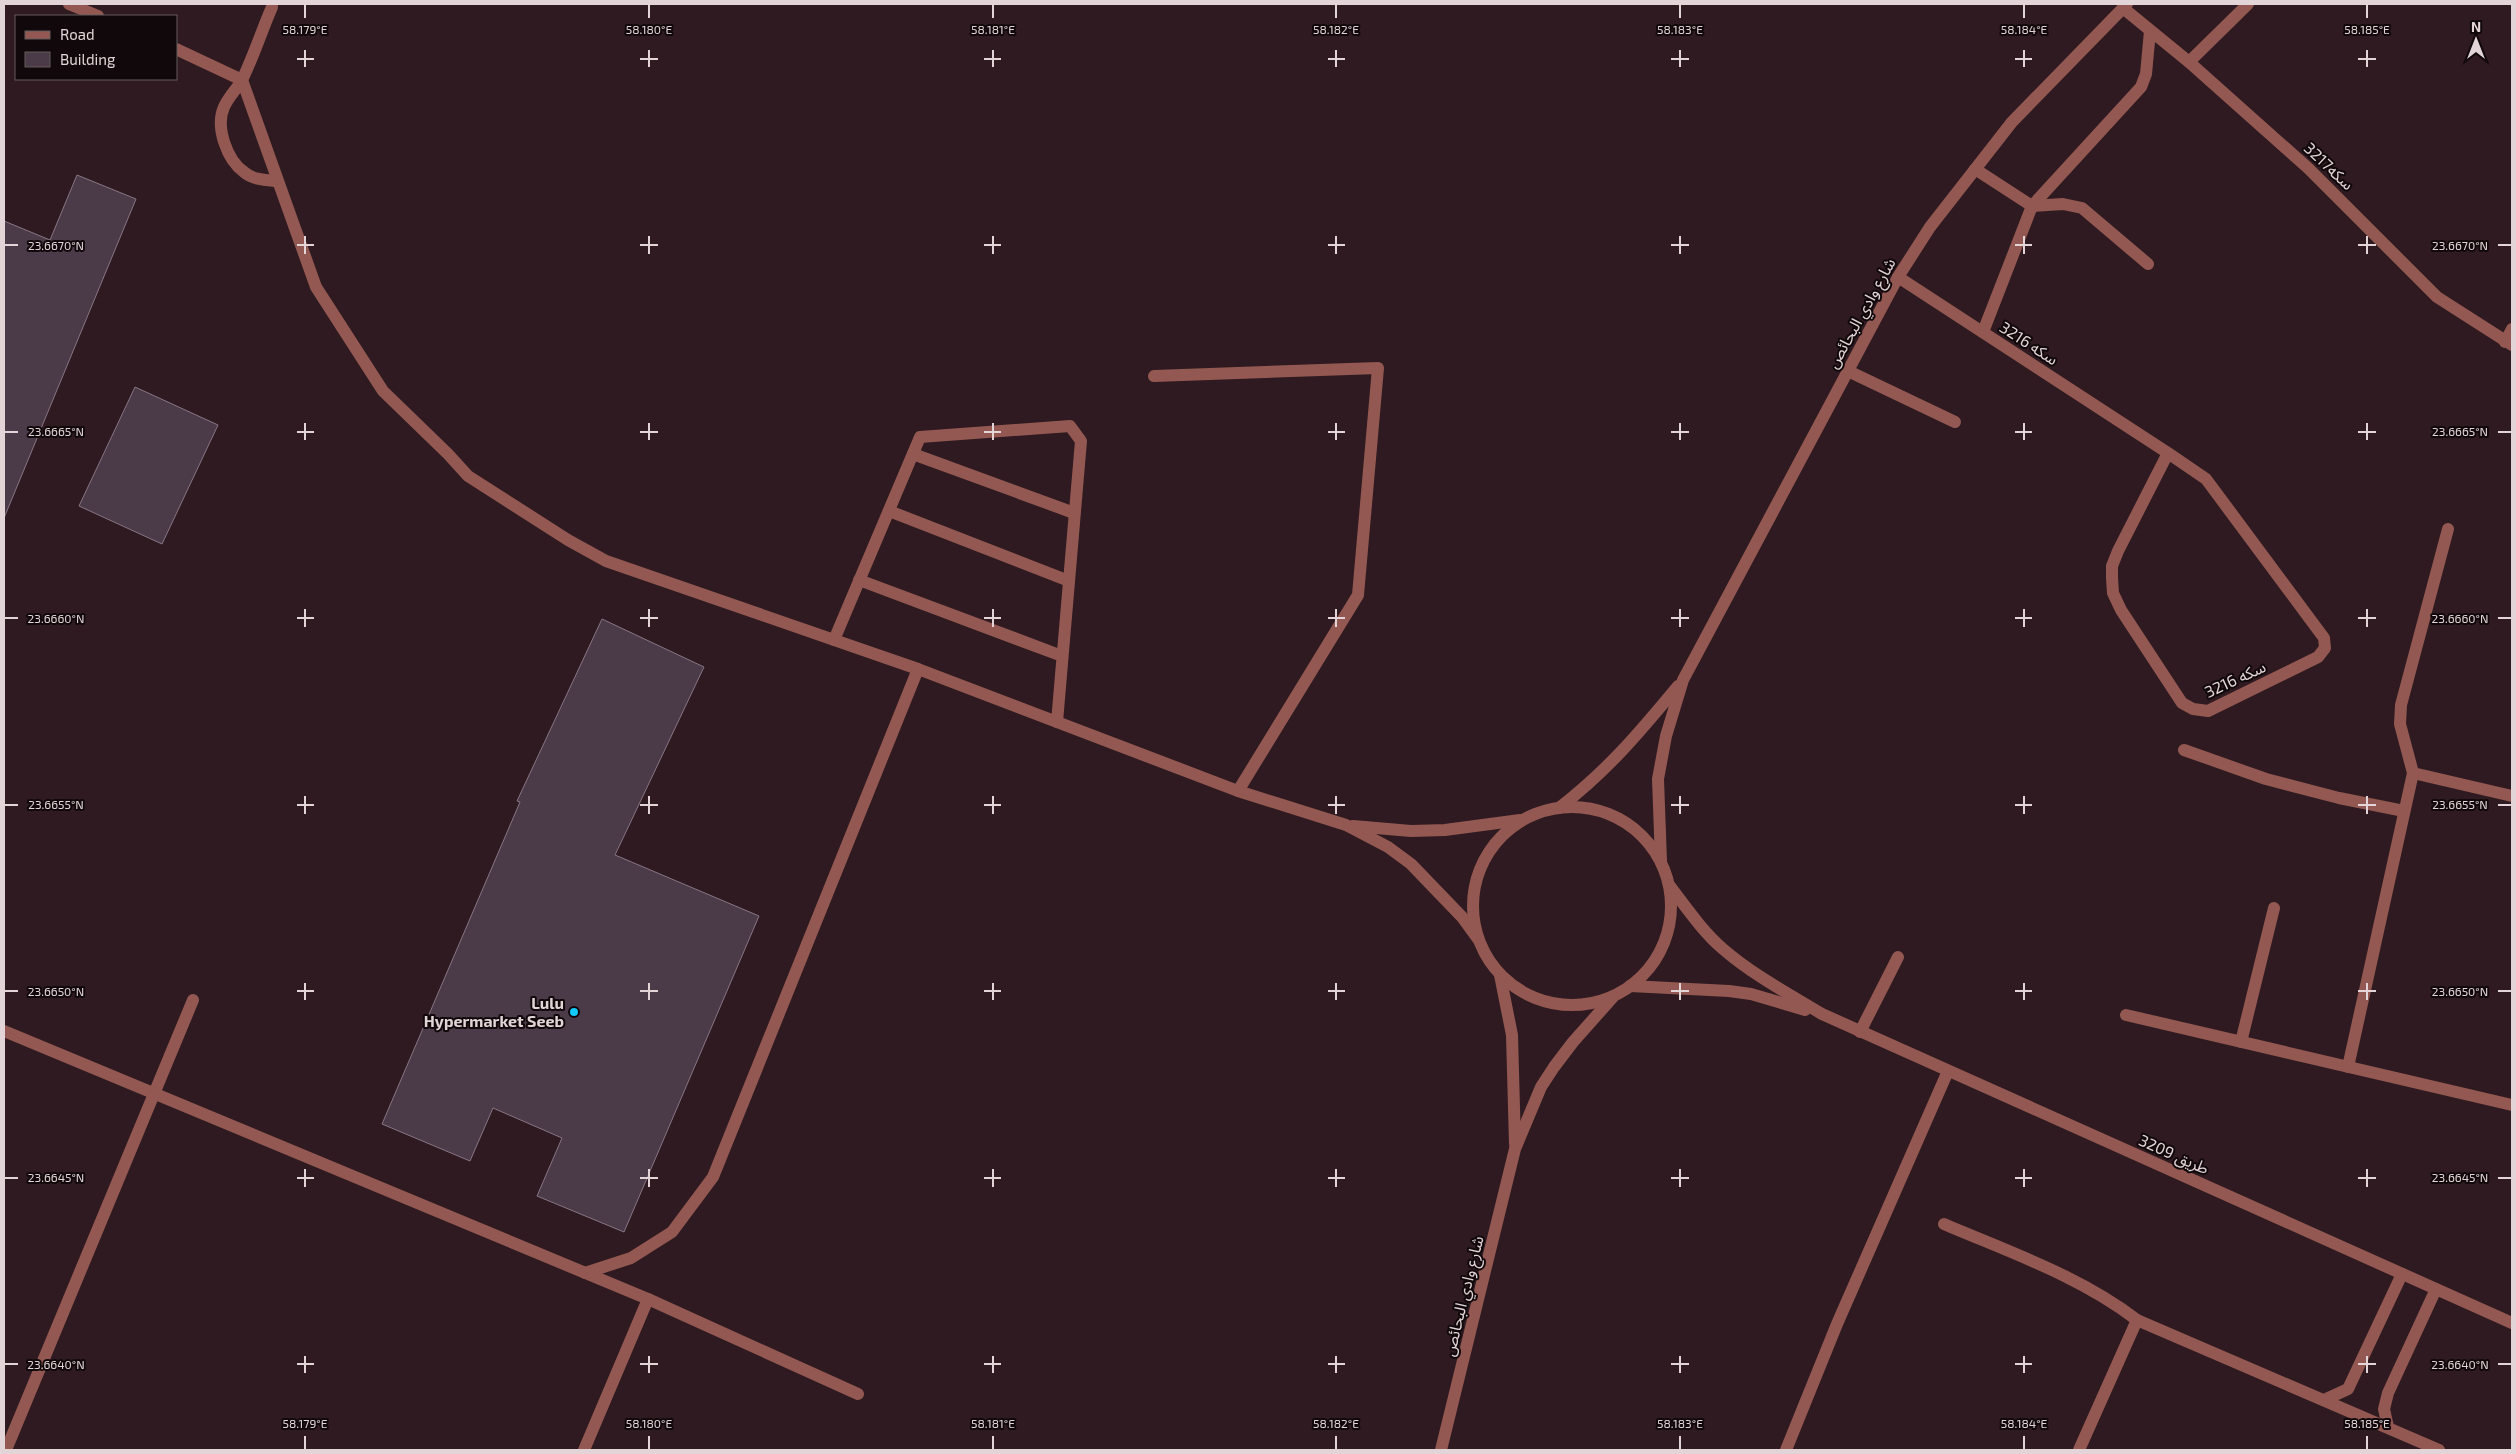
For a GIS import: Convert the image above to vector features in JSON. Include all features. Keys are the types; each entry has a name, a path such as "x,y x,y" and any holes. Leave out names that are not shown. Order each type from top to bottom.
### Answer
{"street":[{"path":"69,4 96,15"},
{"path":"2188,62 2248,4"},
{"name":"سكه3217","path":"2125,6 2150,31 2188,62 2314,174 2437,297 2508,344"},
{"name":"شارع وادي البحائص","path":"1683,680 1898,277 1930,227 2012,122 2125,6"},
{"path":"272,7 242,80 224,107 221,122 224,142 231,158 244,172 257,179 277,181"},
{"path":"1983,332 2032,206 2142,87 2146,74 2150,31"},
{"path":"178,50 242,80 316,287 383,391 468,476 568,540 606,561 918,669 1238,791 1346,825 1388,847 1411,864 1462,917 1478,939 1487,958 1500,974 1516,988 1534,998 1554,1003 1575,1005 1596,1002 1615,995 1630,986 1644,974 1665,941 1671,914 1669,885 1661,862 1647,841 1629,825 1607,813 1583,808 1559,808 1540,812 1523,820 1504,833 1494,845 1479,871 1473,894 1473,917 1478,939"},
{"path":"1975,169 2032,206 2064,204 2082,208 2148,264"},
{"name":"سكه 3216","path":"1898,277 2168,453 2206,479 2324,638 2325,648 2318,657 2208,711 2193,708 2182,702 2120,610 2113,593 2112,566 2168,453"},
{"path":"2508,344 2512,329"},
{"path":"1154,376 1378,368 1358,596 1238,791"},
{"path":"1848,371 1954,422"},
{"path":"834,640 920,437 1070,426 1081,441 1057,722"},
{"path":"913,454 1074,513"},
{"path":"889,511 1069,581"},
{"path":"2348,1067 2413,773 2400,724 2401,705 2448,529"},
{"path":"859,580 1062,656"},
{"path":"585,1273 631,1258 672,1232 713,1177 918,669"},
{"path":"1559,808 1598,777 1620,756 1683,680"},
{"path":"1661,862 1658,779 1666,736 1683,680"},
{"path":"2184,750 2266,779 2339,798 2404,812"},
{"path":"2413,773 2512,796"},
{"path":"1346,825 1411,830 1445,830 1523,820"},
{"path":"1669,885 1702,928 1723,950 1755,973 1822,1014"},
{"path":"2242,1042 2274,908"},
{"path":"1860,1032 1898,957"},
{"path":"1500,974 1512,1035 1515,1149"},
{"path":"1630,986 1729,990 1752,994 1822,1014"},
{"path":"1515,1149 1542,1087 1554,1067 1573,1042 1615,995"},
{"path":"6,1450 193,1000"},
{"name":"طريق 3209","path":"1822,1014 2512,1323"},
{"path":"2126,1015 2512,1105"},
{"path":"4,1032 585,1273 858,1394"},
{"path":"1786,1450 1837,1324 1948,1071"},
{"name":"شارع وادي البحائص","path":"1441,1450 1515,1149"},
{"path":"1944,1224 2080,1283 2113,1301 2137,1320 2440,1450"},
{"path":"2324,1400 2348,1389 2402,1274"},
{"path":"2388,1427 2384,1409 2388,1393 2436,1289"},
{"path":"584,1450 648,1300"},
{"path":"2079,1450 2137,1320"}],"building":[{"path":"77,175 136,199 4,518 4,221 50,240"},
{"path":"135,387 218,425 162,544 79,506"},
{"name":"Lulu Hypermarket Seeb","path":"602,619 704,667 615,855 759,916 624,1232 537,1196 562,1138 493,1108 470,1161 382,1124 520,802 517,801"}],"place":[{"name":"Lulu Hypermarket Seeb","path":"574,1012"}]}
